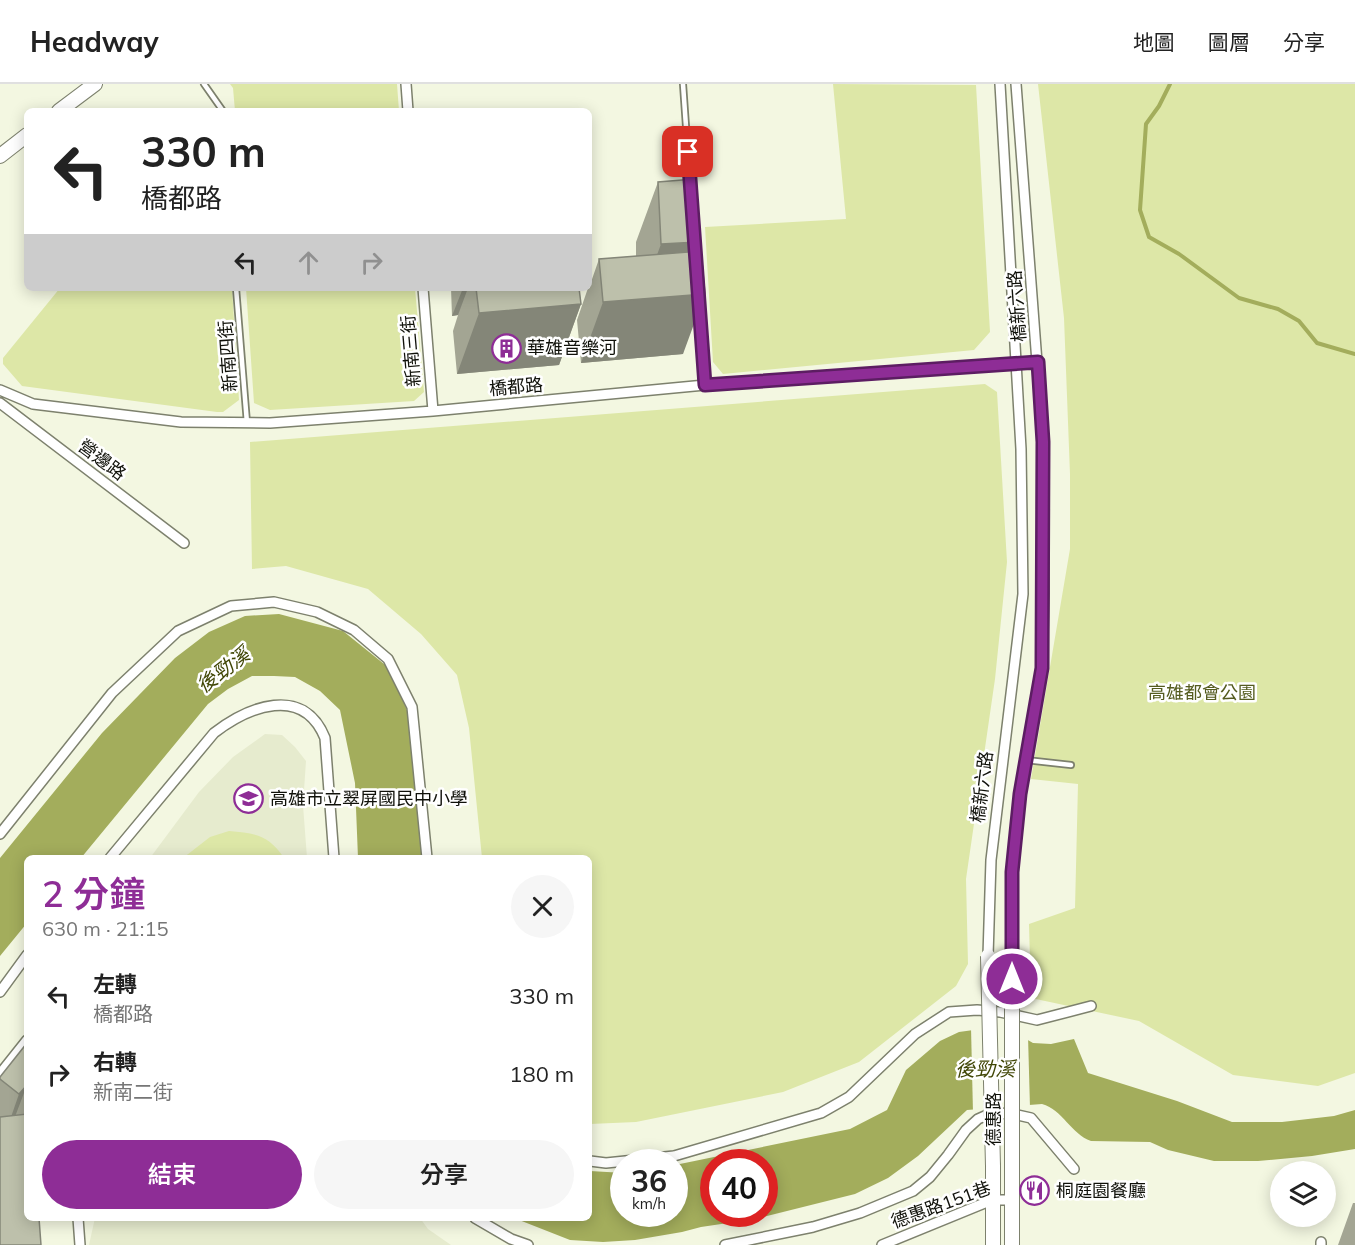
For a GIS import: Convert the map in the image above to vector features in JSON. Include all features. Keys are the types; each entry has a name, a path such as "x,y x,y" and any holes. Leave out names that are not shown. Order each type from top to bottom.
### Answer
{"street":[{"path":"63,108 95,84"},
{"path":"405,84 408,108"},
{"name":"橋新六路","path":"988,956 991,860 1023,594 1023,504 1000,84"},
{"name":"橋新六路","path":"1012,956 1012,872 1020,794 1042,668 1043,453 1016,84"},
{"path":"0,156 24,137"},
{"name":"新南三街","path":"423,291 433,411"},
{"name":"橋都路","path":"0,390 33,404 181,422 270,423 433,411 705,385 1038,362"},
{"name":"營邊路","path":"0,403 184,543"},
{"path":"0,834 112,693 178,631 231,606 274,602 317,612 354,630 388,659 412,707 427,855"},
{"path":"112,855 214,733 227,723 252,710 282,704 306,712 320,727 325,738 334,855"},
{"name":"德惠路","path":"988,956 993,1245"},
{"name":"德惠路","path":"1012,956 1012,1245"},
{"path":"0,992 24,959"},
{"path":"592,1161 606,1163 674,1156 820,1113 849,1097 915,1034 949,1012 977,1010 1000,1012 1037,1020 1091,1006"},
{"path":"0,1074 24,1044"},
{"path":"725,1245 813,1227 860,1213 913,1191 930,1177 966,1130 978,1119 987,1115 1009,1113 1030,1118 1074,1170"},
{"name":"德惠路151巷","path":"882,1245 992,1200 1012,1200"},
{"path":"78,1221 80,1245"},
{"path":"480,1221 512,1239 528,1245"}],"lane":[{"path":"204,84 221,108"},
{"path":"683,84 691,189"},
{"name":"新南四街","path":"236,291 247,423"},
{"path":"699,294 705,385"},
{"path":"1026,760 1071,765"}],"shaded area":[{"name":"高雄市立翠屏國民中小學","path":"265,734 282,735 306,761 303,805 307,855 152,855 199,792 233,757"},
{"path":"94,1221 422,1221 428,1229 451,1245 89,1245"}],"green space":[{"path":"230,84 397,84 399,108 235,108 233,88"},
{"path":"833,84 976,85 990,332 974,350 723,374 713,362 705,227 846,219"},
{"name":"高雄都會公園","path":"1038,84 1355,84 1355,1073 1318,1086 1233,1075 1139,1021 1031,998 1029,924 1075,908 1078,784 1031,779 1070,549 1070,474 1064,318"},
{"path":"58,291 232,291 239,400 223,412 217,412 22,386 3,364 3,358"},
{"path":"246,291 415,291 424,392 414,401 270,410 254,403"},
{"path":"985,384 997,392 1007,562 995,679 966,879 968,964 956,986 859,1062 783,1092 636,1122 592,1124 592,855 482,855 469,728 457,675 421,634 368,589 286,566 252,569 250,442"},
{"path":"229,831 246,833 267,840 282,855 187,855 210,837"}],"water":[{"name":"後勁溪","path":"279,614 343,631 389,668 409,715 423,855 358,855 355,783 340,710 320,691 295,677 252,676 228,689 208,704 83,855 24,855 24,927 0,956 0,858 102,733 175,658 209,632 245,616"},
{"name":"後勁溪","path":"988,1028 1014,1032 1033,1043 1051,1044 1074,1039 1088,1073 1177,1101 1232,1122 1282,1122 1334,1116 1355,1110 1355,1149 1258,1161 1214,1161 1168,1150 1150,1142 1091,1141 1078,1133 1056,1111 1042,1104 967,1110 918,1156 888,1178 855,1194 778,1213 778,1149 753,1149 850,1129 887,1110 906,1070 940,1041 959,1032"},
{"name":"後勁溪","path":"700,1160 701,1227 635,1240 603,1242 570,1240 522,1221 592,1221 592,1171 610,1172 610,1227 688,1227 688,1162"}],"pier":[{"path":"989,1025 1015,1029 1028,1036 1030,1108 973,1113 971,1027"}],"building":[{"path":"694,179 698,242 661,244 658,182"},
{"path":"701,251 705,294 603,302 599,259"},
{"path":"476,291 579,291 581,304 479,313"},
{"path":"24,1047 24,1088 19,1094 0,1077"},
{"path":"24,1114 24,1221 39,1221 41,1245 0,1245 0,1117"}],"waterway":[{"path":"1170,84 1159,106 1146,124 1140,210 1149,237 1179,254 1239,298 1278,309 1299,321 1317,343 1355,354"}],"place":[{"name":"華雄音樂河","path":"506,348"},
{"name":"高雄市立翠屏國民中小學","path":"249,799"},
{"name":"桐庭園餐廳","path":"1035,1191"}],"route":[{"path":"688,152 705,385 1038,362 1043,442 1042,668 1020,794 1012,872 1012,979"}]}
